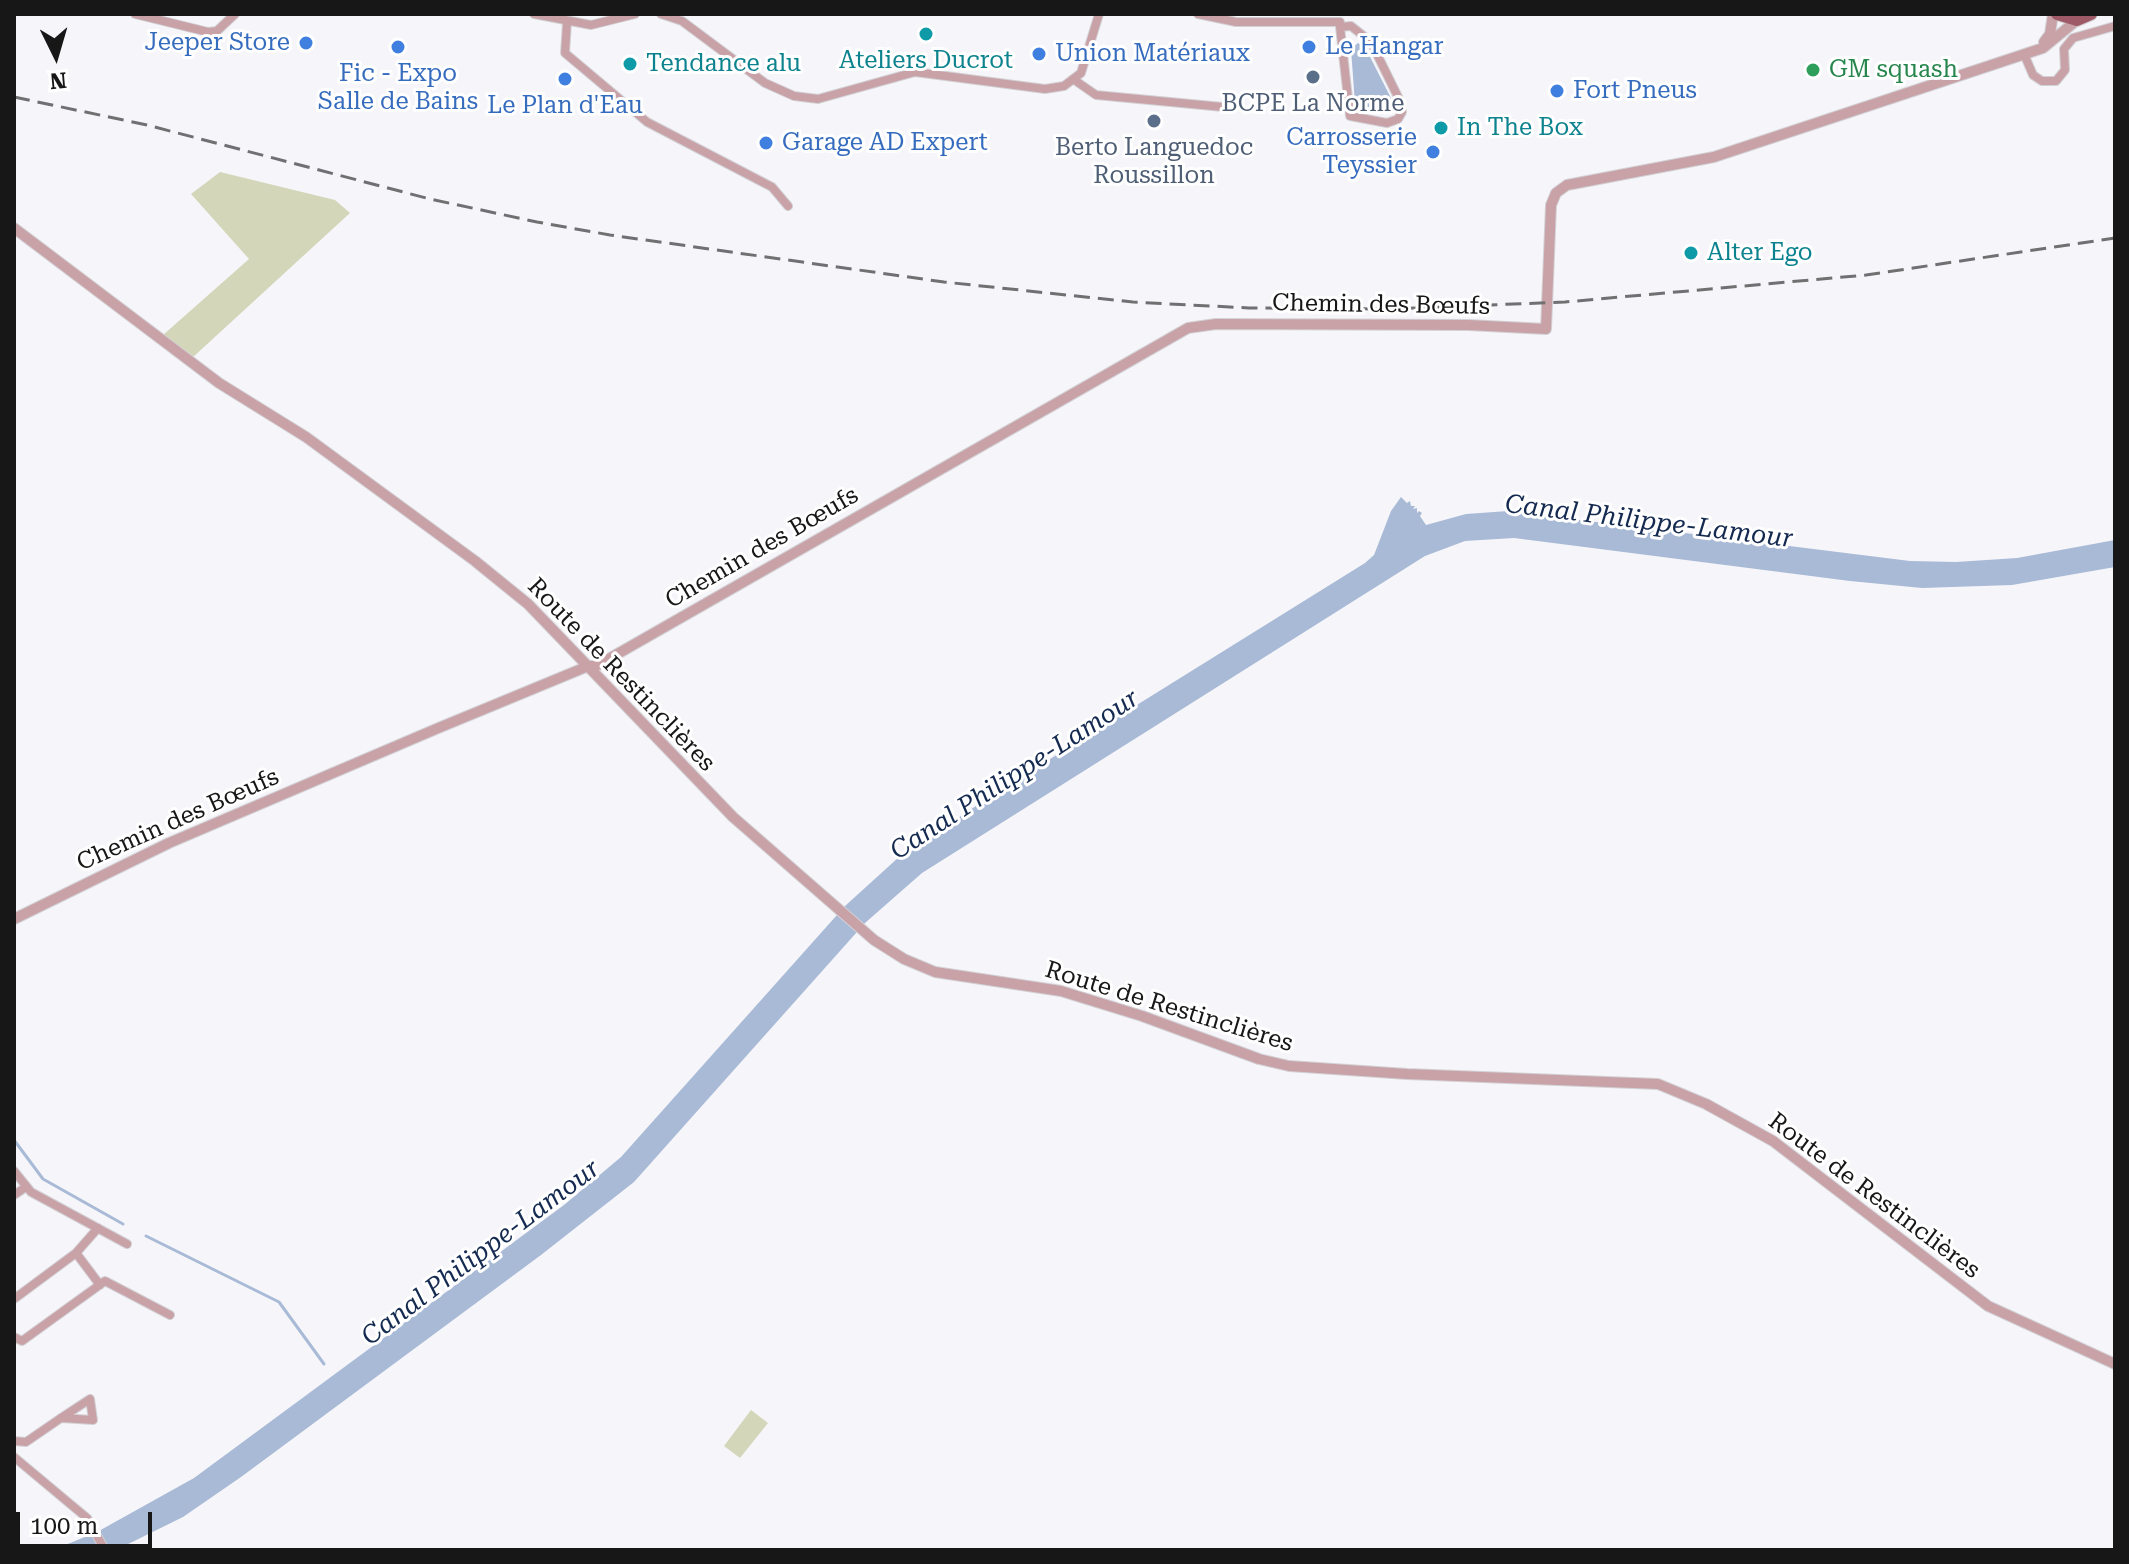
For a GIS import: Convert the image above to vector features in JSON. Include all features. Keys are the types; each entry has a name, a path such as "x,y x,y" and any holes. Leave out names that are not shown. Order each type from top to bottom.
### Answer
{"main road":[{"path":"2055,14 2077,20 2091,14"}],"street":[{"path":"135,14 208,32 217,31 235,14"},
{"path":"534,14 591,25 635,14"},
{"path":"661,14 682,21 765,83 794,96 818,99 915,72 1045,89 1064,86 1081,73 1099,14"},
{"path":"1198,14 1236,22 1340,22 1340,27 1350,116 1387,123 1398,119 1402,112 1400,101 1371,42 1351,26 1340,27"},
{"path":"2027,53 2046,40 2055,14"},
{"path":"2027,53 2049,44 2077,20"},
{"path":"567,22 565,53 647,122 772,187 788,206"},
{"path":"2027,53 2033,75 2042,81 2056,81 2065,70 2064,49 2073,38 2115,26"},
{"name":"Chemin des Bœufs","path":"14,919 169,843 586,667 598,665 1188,328 1230,324 1468,325 1546,329 1551,205 1556,193 1567,185 1714,157 2027,53"},
{"path":"1073,79 1096,95 1223,107"},
{"name":"Route de Restinclières","path":"14,228 219,383 306,437 475,561 528,604 733,817 874,940 904,959 935,972 1061,991 1142,1016 1259,1059 1289,1066 1658,1084 1706,1104 1773,1141 1988,1306 2115,1364"},
{"path":"14,1171 26,1187 127,1244"},
{"path":"14,1195 26,1187"},
{"path":"14,1299 76,1253 98,1228"},
{"path":"76,1253 100,1285"},
{"path":"14,1337 22,1341 105,1281 170,1315"},
{"path":"14,1441 26,1442 61,1418"},
{"path":"14,1457 87,1518 105,1550"}],"green space":[{"path":"220,172 335,200 350,213 192,358 163,335 249,259 191,194"},
{"path":"751,1410 768,1423 740,1458 724,1446"}],"water":[{"path":"1358,43 1365,47 1392,100 1392,108 1386,114 1363,112 1355,104 1351,49"},
{"path":"1401,497 1415,506 1413,509 1417,508 1417,513 1422,513 1420,516 1426,525 1466,514 1508,511 1910,561 2017,558 2115,540 2115,567 2012,585 1922,588 1514,538 1465,541 1425,556 922,873 865,923 634,1182 541,1255 241,1477 183,1517 116,1550 53,1550 97,1532 194,1478 564,1205 621,1157 845,906 899,857 997,792 1365,563 1374,555 1391,511"}],"waterway":[{"path":"14,1140 43,1179 123,1224"},
{"path":"146,1236 279,1302 324,1364"}],"railway":[{"path":"14,97 147,125 430,199 537,222 944,282 1133,302 1249,308 1388,309 1565,302 1866,275 2115,238"}],"place":[{"name":"Ateliers Ducrot","path":"926,34"},
{"name":"Jeeper Store","path":"306,43"},
{"name":"Fic - Expo Salle de Bains","path":"398,47"},
{"name":"Le Hangar","path":"1309,47"},
{"name":"Union Matériaux","path":"1039,54"},
{"name":"Tendance alu","path":"630,64"},
{"name":"GM squash","path":"1813,70"},
{"name":"BCPE La Norme","path":"1313,77"},
{"name":"Le Plan d'Eau","path":"565,79"},
{"name":"Fort Pneus","path":"1557,91"},
{"name":"Berto Languedoc Roussillon","path":"1154,121"},
{"name":"In The Box","path":"1441,128"},
{"name":"Garage AD Expert","path":"766,143"},
{"name":"Carrosserie Teyssier","path":"1433,152"},
{"name":"Alter Ego","path":"1691,253"}],"water label":[{"name":"Canal Philippe-Lamour","path":"1649,522"},
{"name":"Canal Philippe-Lamour","path":"1015,775"},
{"name":"Canal Philippe-Lamour","path":"481,1253"}]}
